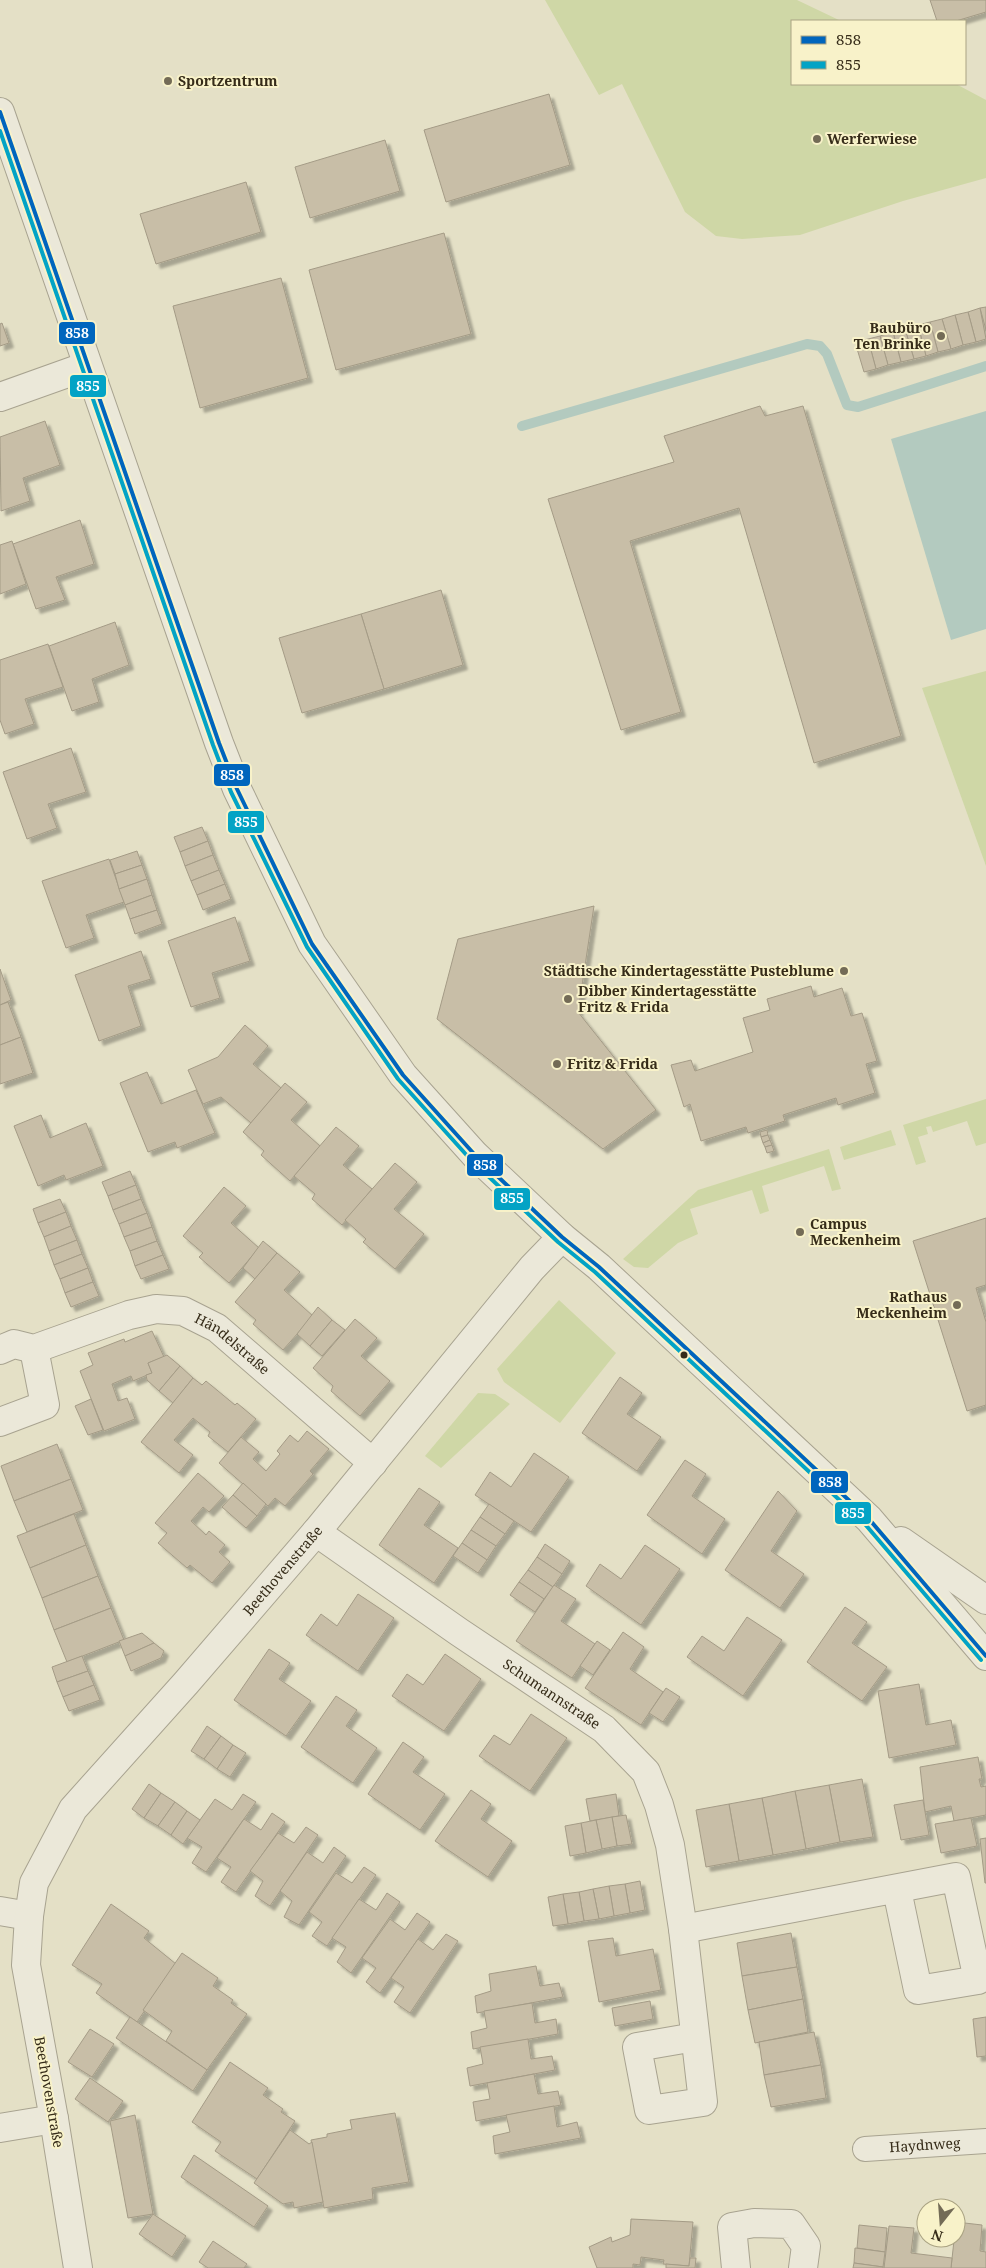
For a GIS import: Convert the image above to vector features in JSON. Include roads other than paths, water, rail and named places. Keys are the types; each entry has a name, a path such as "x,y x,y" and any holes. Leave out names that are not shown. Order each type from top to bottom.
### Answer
{"street":[{"path":"0,112 219,744 237,789 312,944 403,1075 475,1155 562,1237 599,1266 869,1519 986,1656"},
{"path":"0,397 87,366"},
{"name":"Beethovenstraße","path":"78,2268 54,2119 26,1965 29,1916 34,1883 73,1809 316,1532 532,1268 562,1237"},
{"name":"Händelstraße","path":"0,1350 14,1344 34,1349 129,1315 156,1309 183,1311 218,1328 373,1464"},
{"path":"0,1422 45,1405 34,1349"},
{"path":"869,1519 986,1600"},
{"name":"Schumannstraße","path":"316,1532 450,1626 604,1728 629,1752 646,1772 659,1805 670,1846 683,1929 694,2037"},
{"path":"683,1929 897,1890"},
{"path":"0,1911 29,1916"},
{"path":"0,2128 54,2119"},
{"name":"Haydnweg","path":"865,2149 986,2141"},
{"path":"736,2268 732,2227 754,2223 790,2224 806,2246 803,2268"}],"waterway":[{"path":"522,426 807,344 820,346 827,354 847,405 858,407 986,366"}],"place":[{"name":"Sportzentrum","path":"168,81"},
{"name":"Werferwiese","path":"817,139"},
{"name":"Baubüro Ten Brinke","path":"941,336"},
{"name":"Städtische Kindertagesstätte Pusteblume","path":"844,971"},
{"name":"Dibber Kindertagesstätte Fritz & Frida","path":"568,999"},
{"name":"Fritz & Frida","path":"557,1064"},
{"name":"Campus Meckenheim","path":"800,1232"},
{"name":"Rathaus Meckenheim","path":"957,1305"}]}
